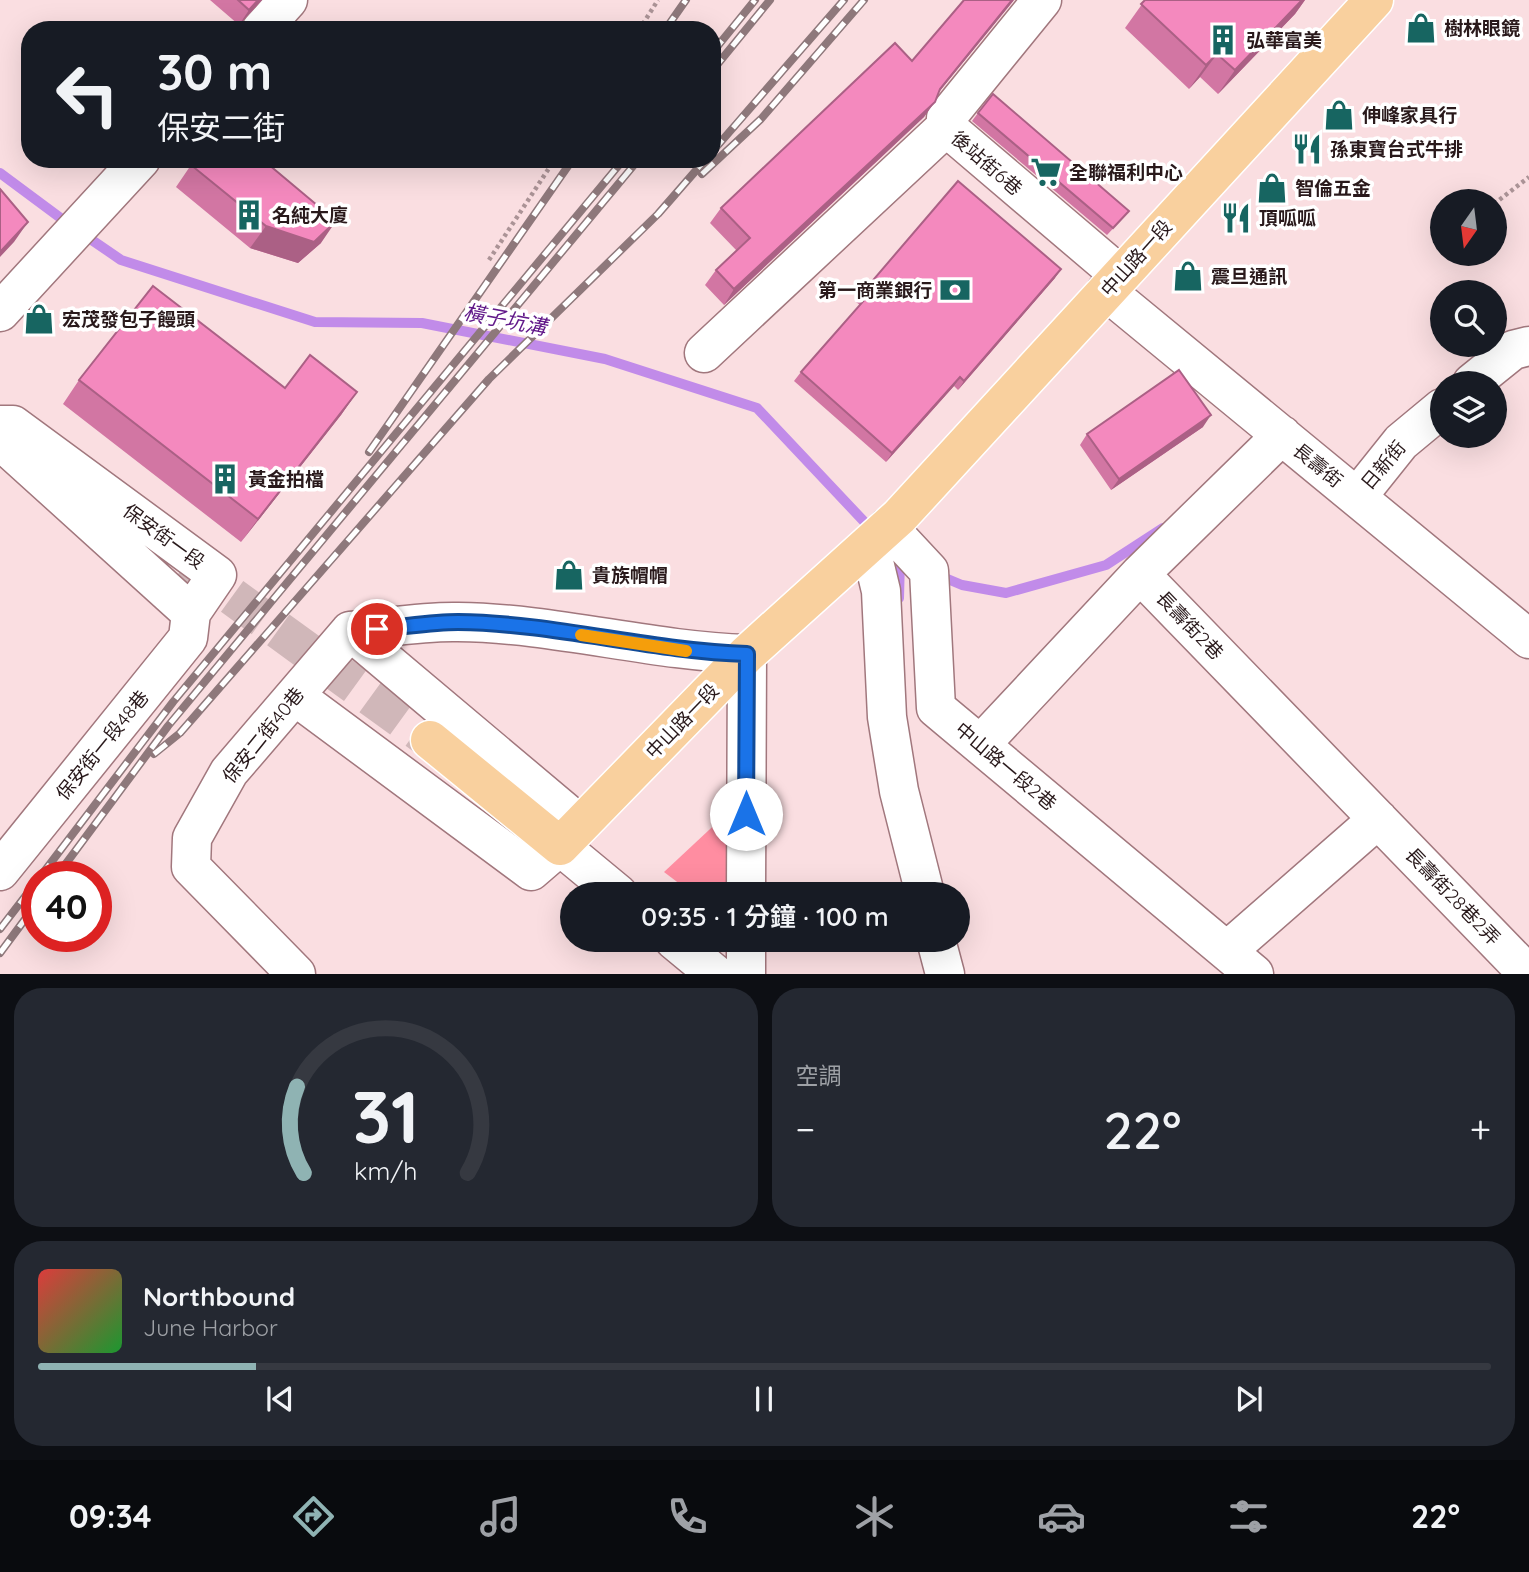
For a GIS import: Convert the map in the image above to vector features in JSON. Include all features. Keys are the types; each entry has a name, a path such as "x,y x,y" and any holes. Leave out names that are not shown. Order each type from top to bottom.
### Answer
{"main road":[{"name":"中山路一段","path":"560,846 747,654 886,530 1374,0"},
{"path":"430,740 560,846"}],"street":[{"path":"269,21 288,0"},
{"name":"後站街6巷","path":"1042,0 946,118 946,127 1113,283"},
{"path":"704,353 946,127"},
{"path":"0,312 133,168"},
{"name":"長壽街","path":"1113,283 1282,435 1529,639"},
{"path":"1486,371 1513,349 1529,346"},
{"name":"日新街","path":"1357,497 1401,442 1430,418"},
{"name":"保安街一段","path":"0,425 13,425 217,576 191,612 0,440"},
{"name":"長壽街2巷","path":"1282,435 1140,574 1378,819"},
{"path":"886,530 881,591 891,742 899,791 922,882"},
{"name":"中山路一段2巷","path":"886,530 929,570 936,708 1240,962"},
{"path":"981,744 1140,574"},
{"name":"保安街一段48巷","path":"0,872 188,638 191,612"},
{"path":"350,631 457,622 570,633 698,652 747,654 746,882"},
{"path":"295,696 531,871 560,846 565,812 350,631"},
{"name":"保安二街40巷","path":"286,970 191,867 192,838 229,772 350,631"},
{"path":"1240,962 1378,819"},
{"name":"長壽街28巷2弄","path":"1378,819 1528,974"},
{"path":"560,846 604,882"},
{"path":"688,952 715,974"},
{"path":"746,952 746,974"},
{"path":"939,952 945,974"}],"path":[{"path":"645,21 658,0"},
{"path":"489,260 549,168"},
{"path":"1507,194 1529,177"}],"shaded area":[{"path":"739,802 732,882 677,882 664,872"}],"building":[{"path":"238,0 258,0 249,10"},
{"path":"964,0 1012,0 940,89 935,102 734,289 716,270 750,238 721,208 895,43 912,61"},
{"name":"弘華富美","path":"1145,0 1302,0 1235,70 1217,54 1206,65 1141,4"},
{"path":"993,94 1129,211 1113,228 978,113"},
{"path":"195,168 273,168 336,221 314,242 266,226"},
{"name":"第一商業銀行","path":"958,181 1061,269 964,381 960,377 892,453 801,372 867,297 862,293"},
{"path":"0,189 28,222 0,252"},
{"name":"黃金拍檔","path":"153,286 285,388 310,355 357,392 258,519 79,380"},
{"path":"1179,370 1211,415 1119,479 1087,434"}],"waterway":[{"name":"橫子坑溝","path":"0,173 70,225"},
{"name":"橫子坑溝","path":"83,234 121,260 315,322 422,323 605,359 757,408 873,531"},
{"path":"938,575 962,585 1006,593 1106,565 1163,528"},
{"path":"899,598 900,559"}],"tunnel":[{"path":"186,563 430,740"}],"railway":[{"path":"671,21 686,0"},
{"path":"721,42 755,0"},
{"path":"721,60 770,0"},
{"path":"721,142 844,0"},
{"path":"721,156 761,119 864,0"},
{"path":"369,452 567,168"},
{"path":"52,861 173,702 617,168"},
{"path":"68,861 168,726 632,168"},
{"path":"154,754 180,733 489,379 658,214 698,168"},
{"path":"702,174 708,168"},
{"path":"0,929 21,902"},
{"path":"0,953 21,925"}],"slow traffic":[{"path":"581,635 686,651"}],"place":[{"name":"樹林眼鏡","path":"1421,28"},
{"name":"弘華富美","path":"1223,40"},
{"name":"伸峰家具行","path":"1339,115"},
{"name":"孫東寶台式牛排","path":"1307,149"},
{"name":"全聯福利中心","path":"1046,172"},
{"name":"智倫五金","path":"1272,188"},
{"name":"名純大廈","path":"249,215"},
{"name":"頂呱呱","path":"1236,218"},
{"name":"震旦通訊","path":"1188,276"},
{"name":"第一商業銀行","path":"955,290"},
{"name":"宏茂發包子饅頭","path":"39,319"},
{"name":"黃金拍檔","path":"225,479"},
{"name":"貴族帽帽","path":"569,575"}],"route":[{"path":"377,629 457,622 570,633 698,652 747,654 746,814"}]}
